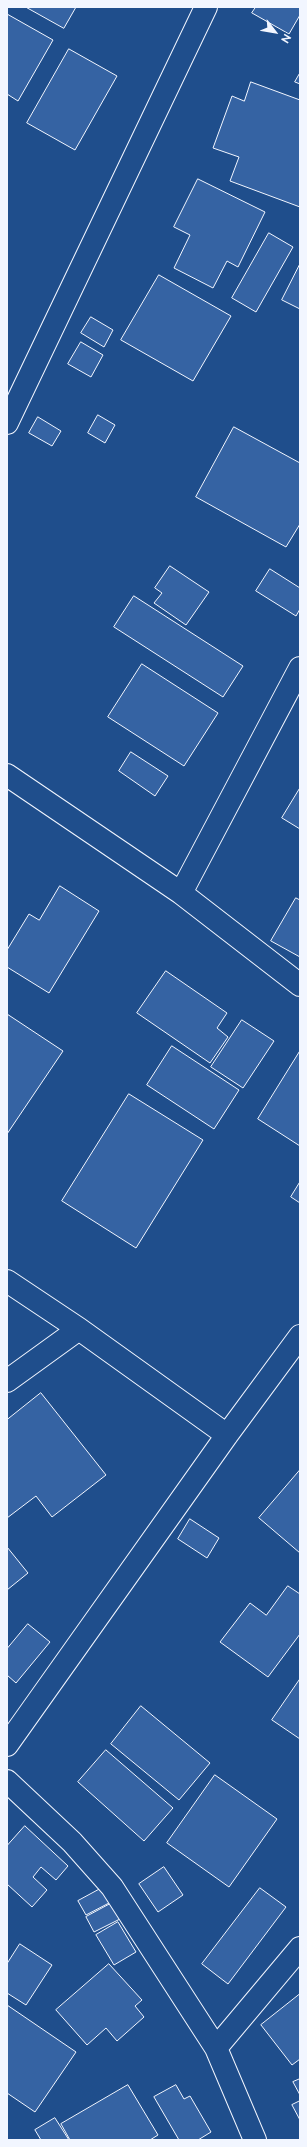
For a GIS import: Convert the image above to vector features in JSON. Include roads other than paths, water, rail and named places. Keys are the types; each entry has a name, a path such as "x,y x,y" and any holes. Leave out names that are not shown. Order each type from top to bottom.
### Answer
{"street":[{"path":"7,423 206,7"},
{"path":"181,893 300,668"},
{"path":"7,775 181,893 300,985"},
{"path":"7,1281 78,1329 227,1435"},
{"path":"7,1381 78,1329"},
{"path":"7,1745 227,1435 300,1336"},
{"path":"7,1781 72,1842 112,1887 216,2048 255,2140"},
{"path":"216,2048 300,1948"}]}
